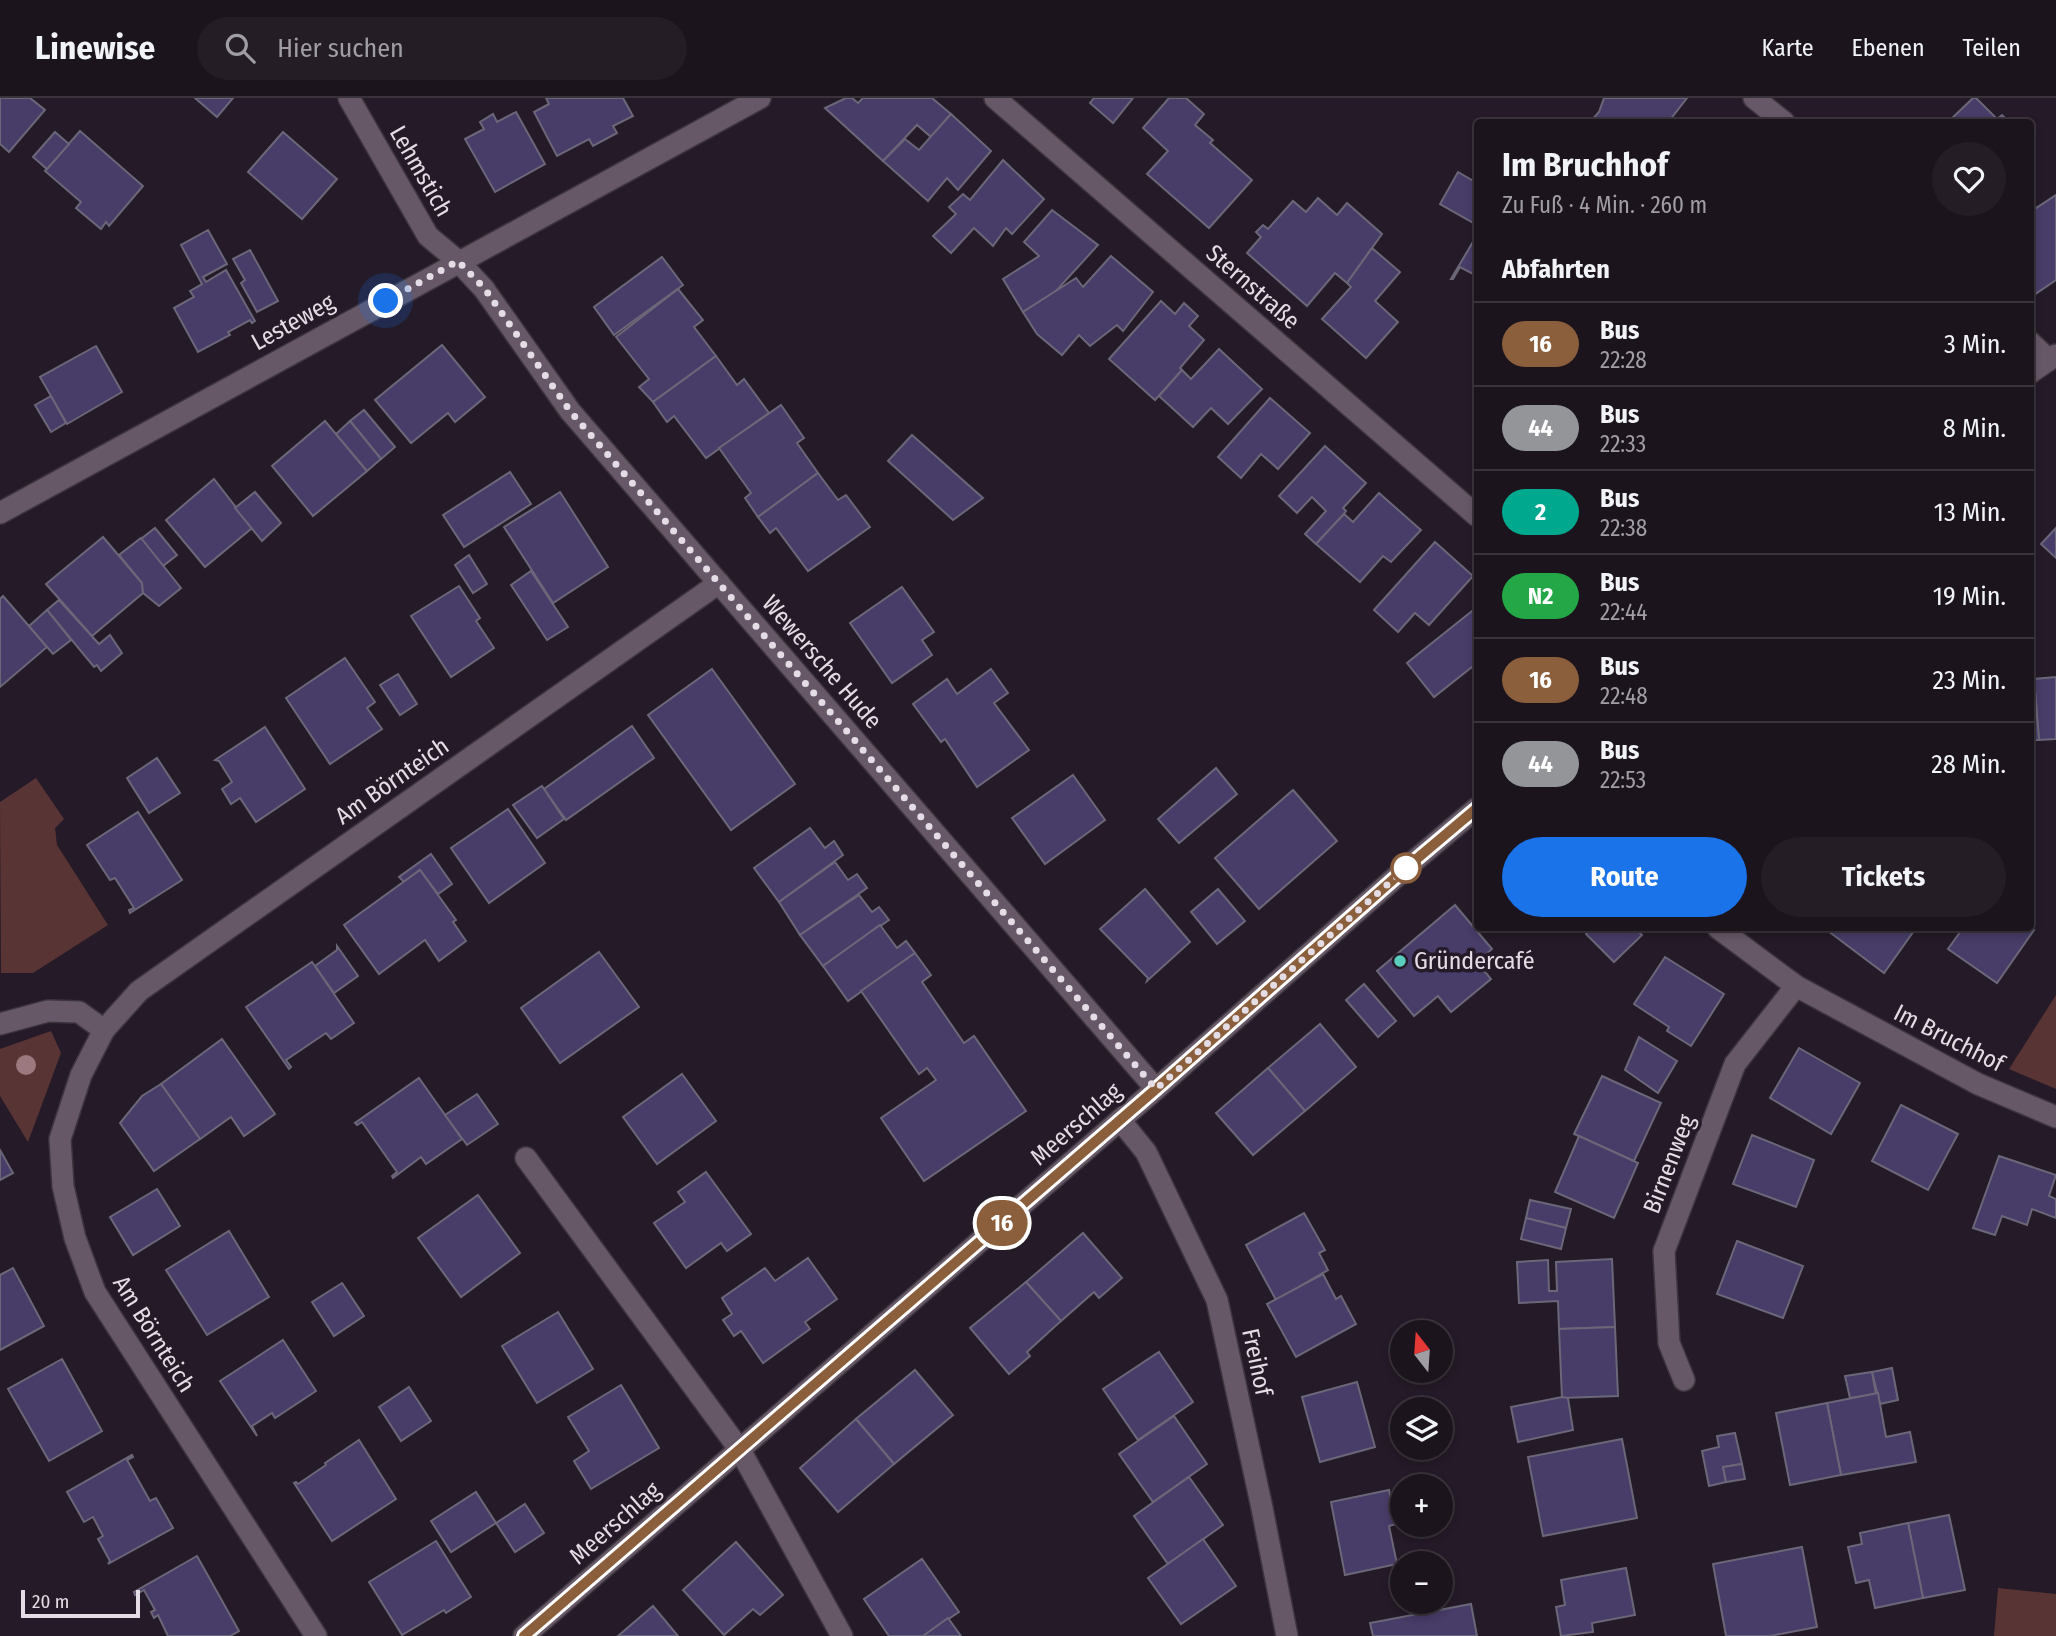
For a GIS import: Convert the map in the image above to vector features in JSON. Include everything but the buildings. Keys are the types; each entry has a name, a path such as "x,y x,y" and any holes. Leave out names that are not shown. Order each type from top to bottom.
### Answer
{"street":[{"name":"Lehmstich","path":"349,98 428,236 458,261"},
{"name":"Lesteweg","path":"0,513 760,98"},
{"name":"Sternstraße","path":"995,98 1474,513"},
{"path":"1754,98 1780,119"},
{"name":"Wewersche Hude","path":"458,261 485,289 570,411 1156,1089"},
{"path":"2034,345 2053,357 2034,370"},
{"name":"Am Börnteich","path":"316,1636 95,1292 79,1249 63,1186 60,1139 80,1075 104,1030 139,991 719,583"},
{"name":"Meerschlag","path":"524,1636 1474,811"},
{"name":"Im Bruchhof","path":"1722,931 1796,986 1978,1084 2056,1117"},
{"name":"Birnenweg","path":"1684,1381 1669,1343 1664,1251 1735,1064 1796,986"},
{"path":"0,1024 48,1012 79,1012 104,1030"},
{"name":"Freihof","path":"1120,1120 1146,1152 1217,1300 1287,1636"},
{"path":"526,1158 740,1450 842,1636"}],"shaded area":[{"path":"36,778 64,819 55,828 57,845 108,925 33,973 1,973 0,802"},
{"path":"2056,995 2056,1089 2009,1069"},
{"path":"51,1031 61,1053 28,1142 0,1096 0,1049"},
{"path":"1998,1588 2056,1594 2056,1636 1994,1636"}],"bus line":[{"name":"16","path":"524,1636 1474,811"}],"place":[{"name":"Gründercafé","path":"1400,961"}],"route":[{"path":"386,301 458,261 485,289 570,411 1156,1089 1413,862 1406,868"}]}
